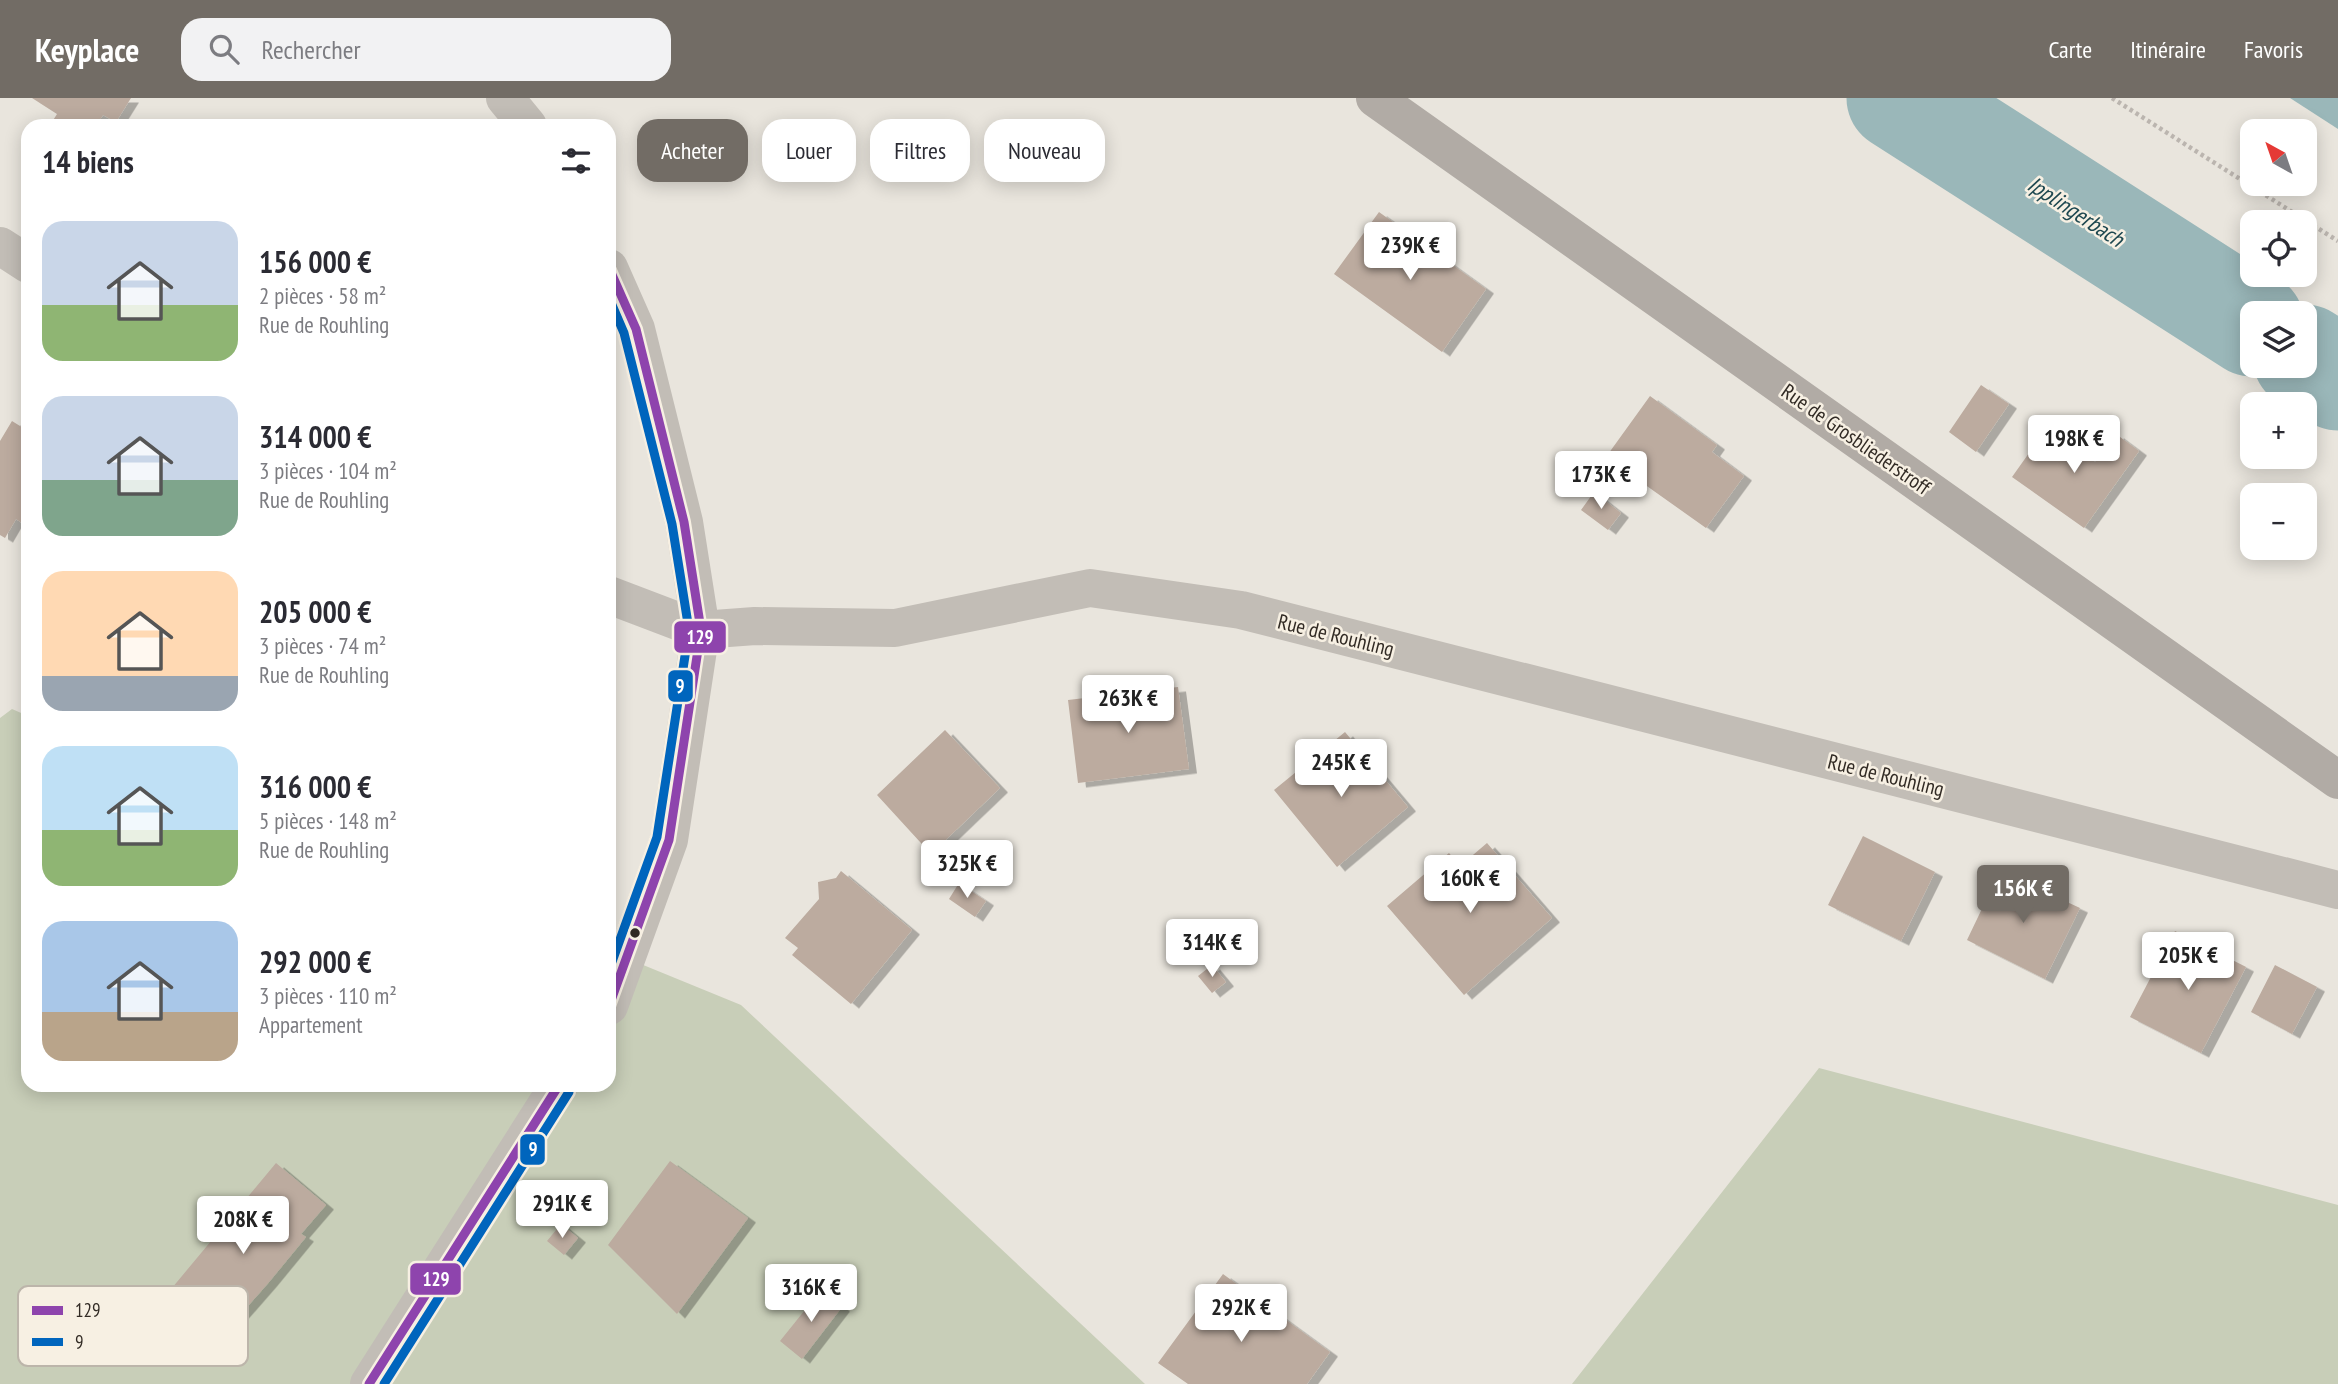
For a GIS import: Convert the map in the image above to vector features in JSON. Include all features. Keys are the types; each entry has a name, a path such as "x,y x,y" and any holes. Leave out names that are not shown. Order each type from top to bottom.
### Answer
{"main road":[{"name":"Rue de Grosbliederstroff","path":"1375,98 2338,780"}],"street":[{"path":"505,98 522,119"},
{"path":"0,246 21,260"},
{"path":"616,285 639,341 684,522 701,630 669,840 616,987"},
{"name":"Rue de Rouhling","path":"701,630 755,626 895,628 1090,588 1241,610 2338,890"},
{"path":"616,598 701,630"},
{"path":"369,1384 555,1092"}],"path":[{"path":"2112,98 2338,242"}],"green space":[{"path":"12,709 21,713 21,1092 616,1092 616,954 741,1005 1145,1384 0,1384 0,718"},
{"path":"1819,1068 2338,1205 2338,1384 1572,1384"}],"water":[{"path":"2290,98 2338,98 2338,129"}],"building":[{"path":"32,98 131,98 118,119 103,115 100,119 54,119 57,114"},
{"path":"1379,212 1486,289 1442,352 1334,274"},
{"path":"1981,385 2009,404 1976,452 1949,432"},
{"path":"1650,396 1717,445 1712,452 1744,476 1706,528 1606,457"},
{"path":"12,421 21,427 21,522 16,519 5,538 0,535 0,441"},
{"path":"2046,429 2095,462 2116,434 2139,451 2084,528 2012,477"},
{"path":"1594,492 1621,513 1608,530 1581,510"},
{"path":"1178,687 1189,769 1078,783 1068,700"},
{"path":"945,730 1000,788 931,854 877,795"},
{"path":"1345,732 1408,807 1337,867 1274,790"},
{"path":"1863,836 1935,872 1901,941 1828,905"},
{"path":"1487,843 1552,918 1464,995 1387,906 1449,853 1460,866"},
{"path":"841,871 912,930 851,1004 792,955 798,948 785,938 819,899 818,882 836,878"},
{"path":"2000,871 2080,908 2045,979 1967,940"},
{"path":"959,883 986,901 975,917 949,899"},
{"path":"2175,931 2246,967 2201,1053 2130,1017"},
{"path":"1212,965 1226,982 1212,993 1198,976"},
{"path":"2275,965 2317,987 2292,1034 2251,1012"},
{"path":"670,1161 748,1218 677,1314 608,1245"},
{"path":"276,1163 326,1205 301,1234 306,1237 248,1306 248,1286 174,1286"},
{"path":"561,1224 578,1238 564,1255 547,1241"},
{"path":"1223,1274 1330,1352 1307,1384 1188,1384 1158,1363"},
{"path":"821,1290 842,1307 802,1359 780,1341"}],"waterway":[{"name":"Ipplingerbach","path":"1899,98 2240,316"},
{"name":"Ipplingerbach","path":"2317,365 2338,378"}],"transit line":[{"name":"129","path":"616,284 636,329 684,522 701,630 669,840 616,987"},
{"name":"9","path":"616,314 624,333 672,524 689,630 657,837 616,951"},
{"name":"129","path":"369,1384 555,1092"},
{"name":"9","path":"384,1384 569,1092"}]}
